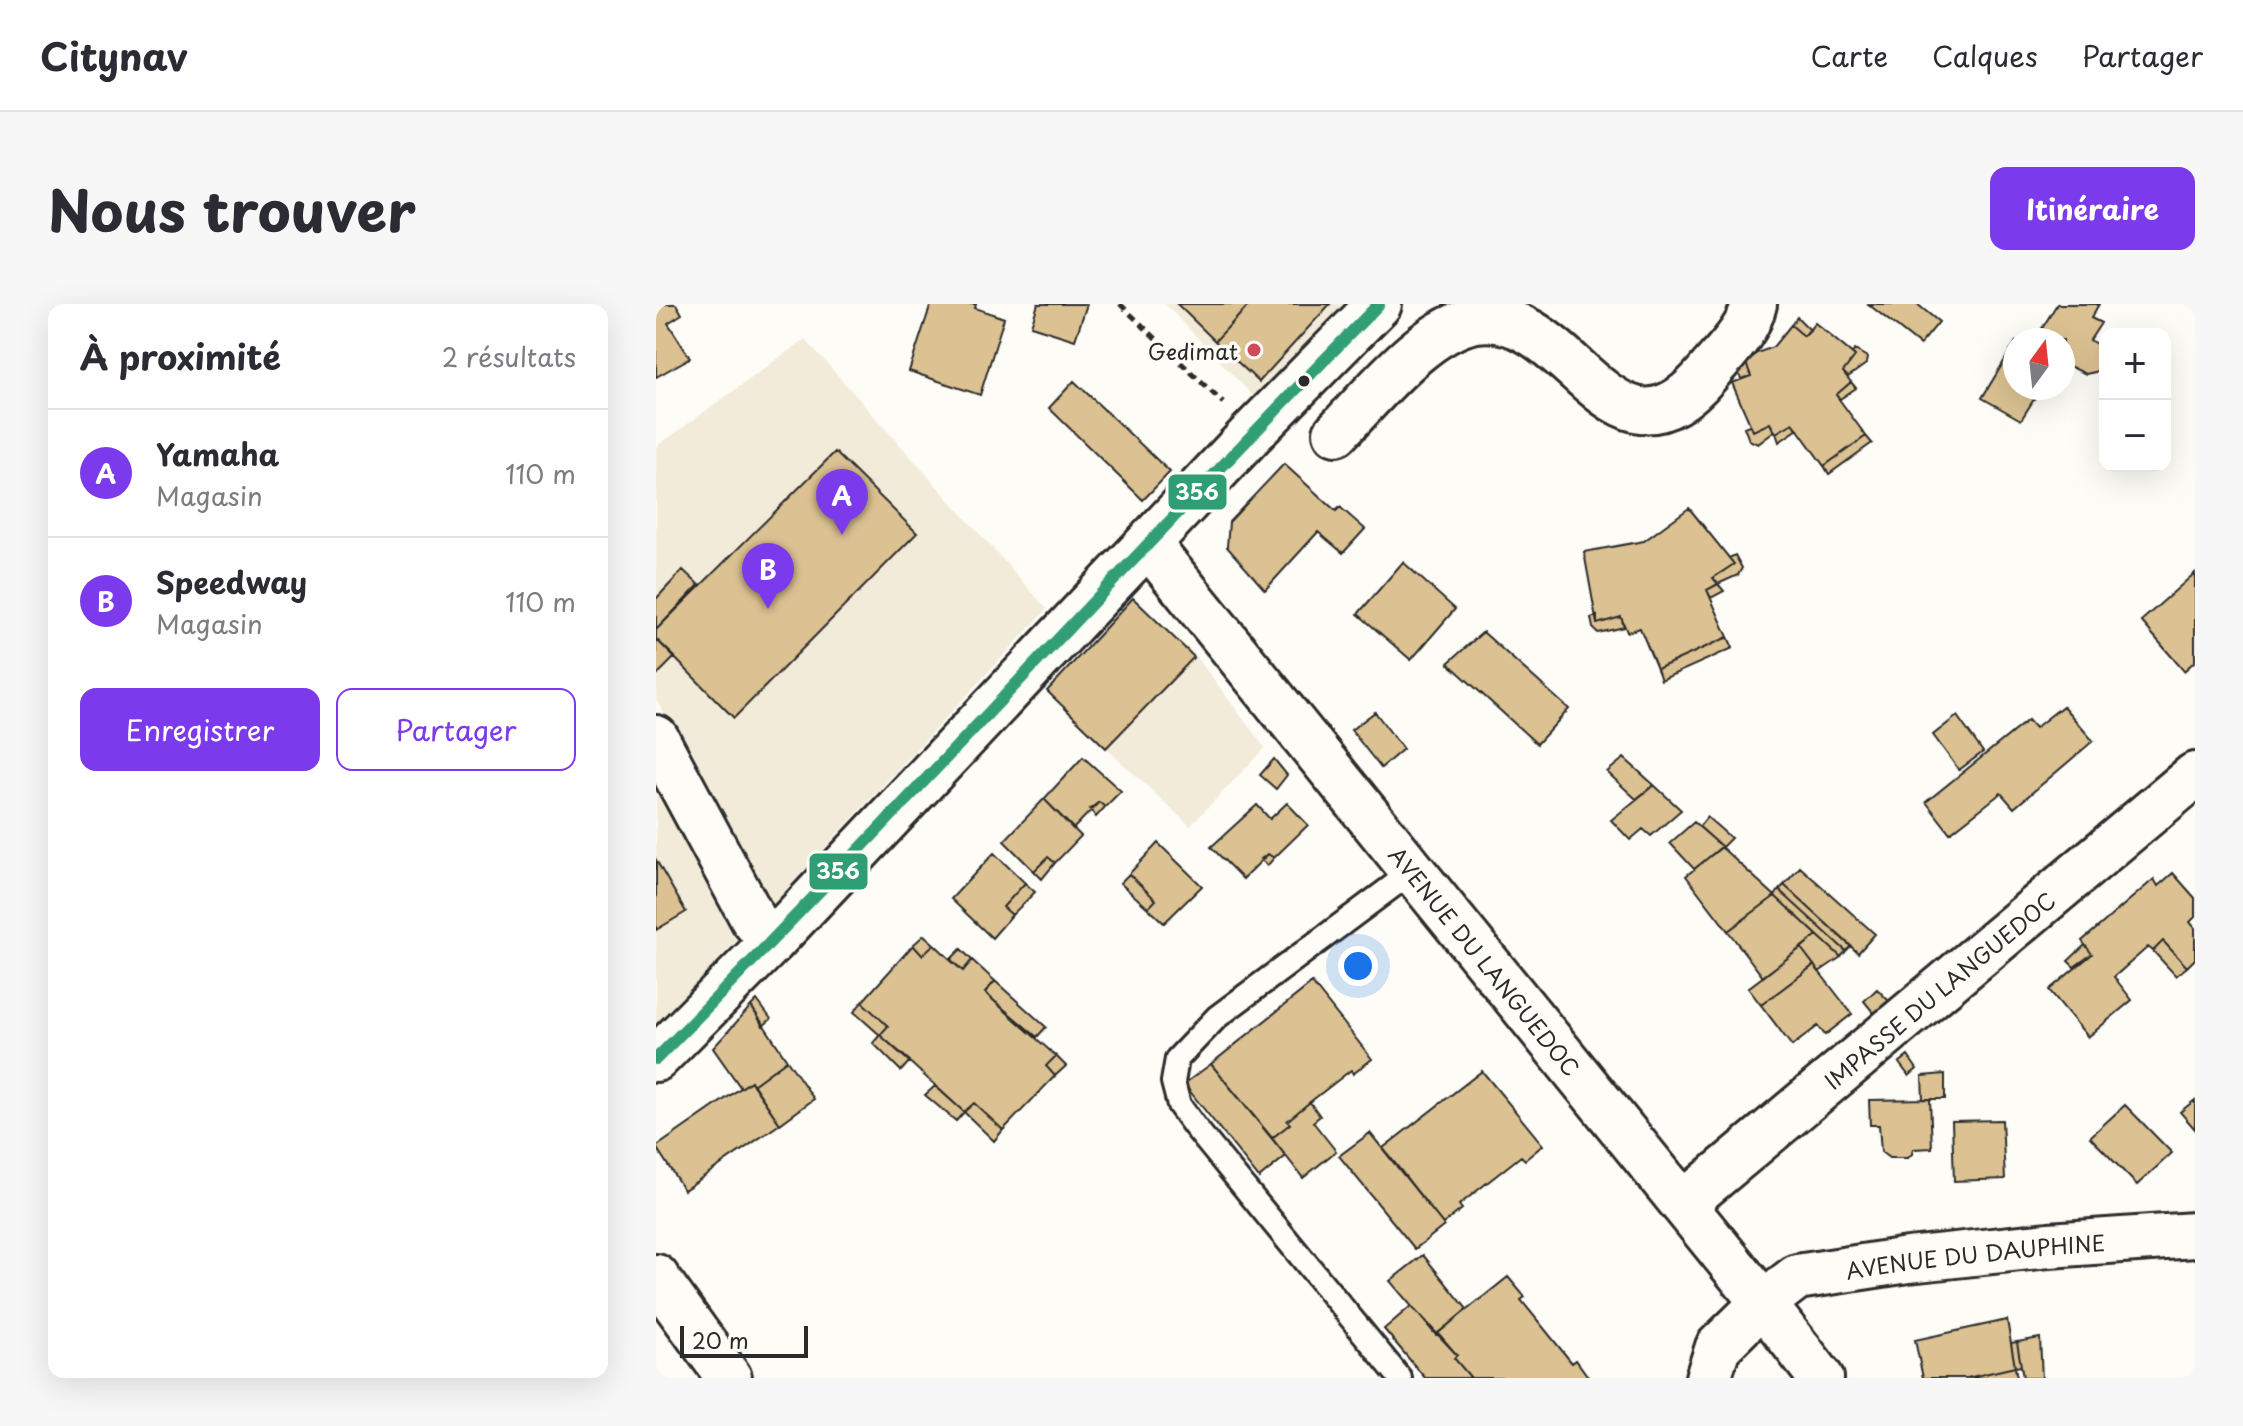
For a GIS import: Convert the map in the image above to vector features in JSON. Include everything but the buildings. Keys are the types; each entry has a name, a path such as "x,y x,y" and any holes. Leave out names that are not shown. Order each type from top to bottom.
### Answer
{"street":[{"path":"656,1059 772,942 1252,433 1379,304"},
{"path":"1336,433 1424,344 1449,329 1474,320 1515,323 1547,321 1612,400 1638,409 1669,408 1697,386 1745,328 1754,304"},
{"name":"AVENUE DU LANGUEDOC","path":"1148,544 1821,1378"},
{"path":"656,738 753,919 772,942"},
{"name":"IMPASSE DU LANGUEDOC","path":"1683,1204 2195,775"},
{"name":"AVENUE DU DAUPHINE","path":"1708,1378 1718,1347 1763,1303 1797,1277 1908,1260 2049,1245 2195,1235"},
{"path":"656,1277 729,1378"}],"lane":[{"path":"1400,1378 1195,1127 1179,1105 1173,1082 1177,1059 1217,1017 1413,871"}],"path":[{"path":"1120,304 1252,433"}],"shaded area":[{"name":"Gedimat","path":"1165,304 1343,304 1254,397"},
{"path":"805,339 1047,609 769,908 656,699 656,447"},
{"path":"1134,598 1196,656 1265,748 1190,826 1046,692"},
{"path":"656,781 738,939 656,1025"}],"transit line":[{"name":"356","path":"656,1059 1379,304"}],"place":[{"name":"Gedimat","path":"1254,350"},
{"name":"Yamaha","path":"842,535"},
{"name":"Speedway","path":"768,609"}]}
